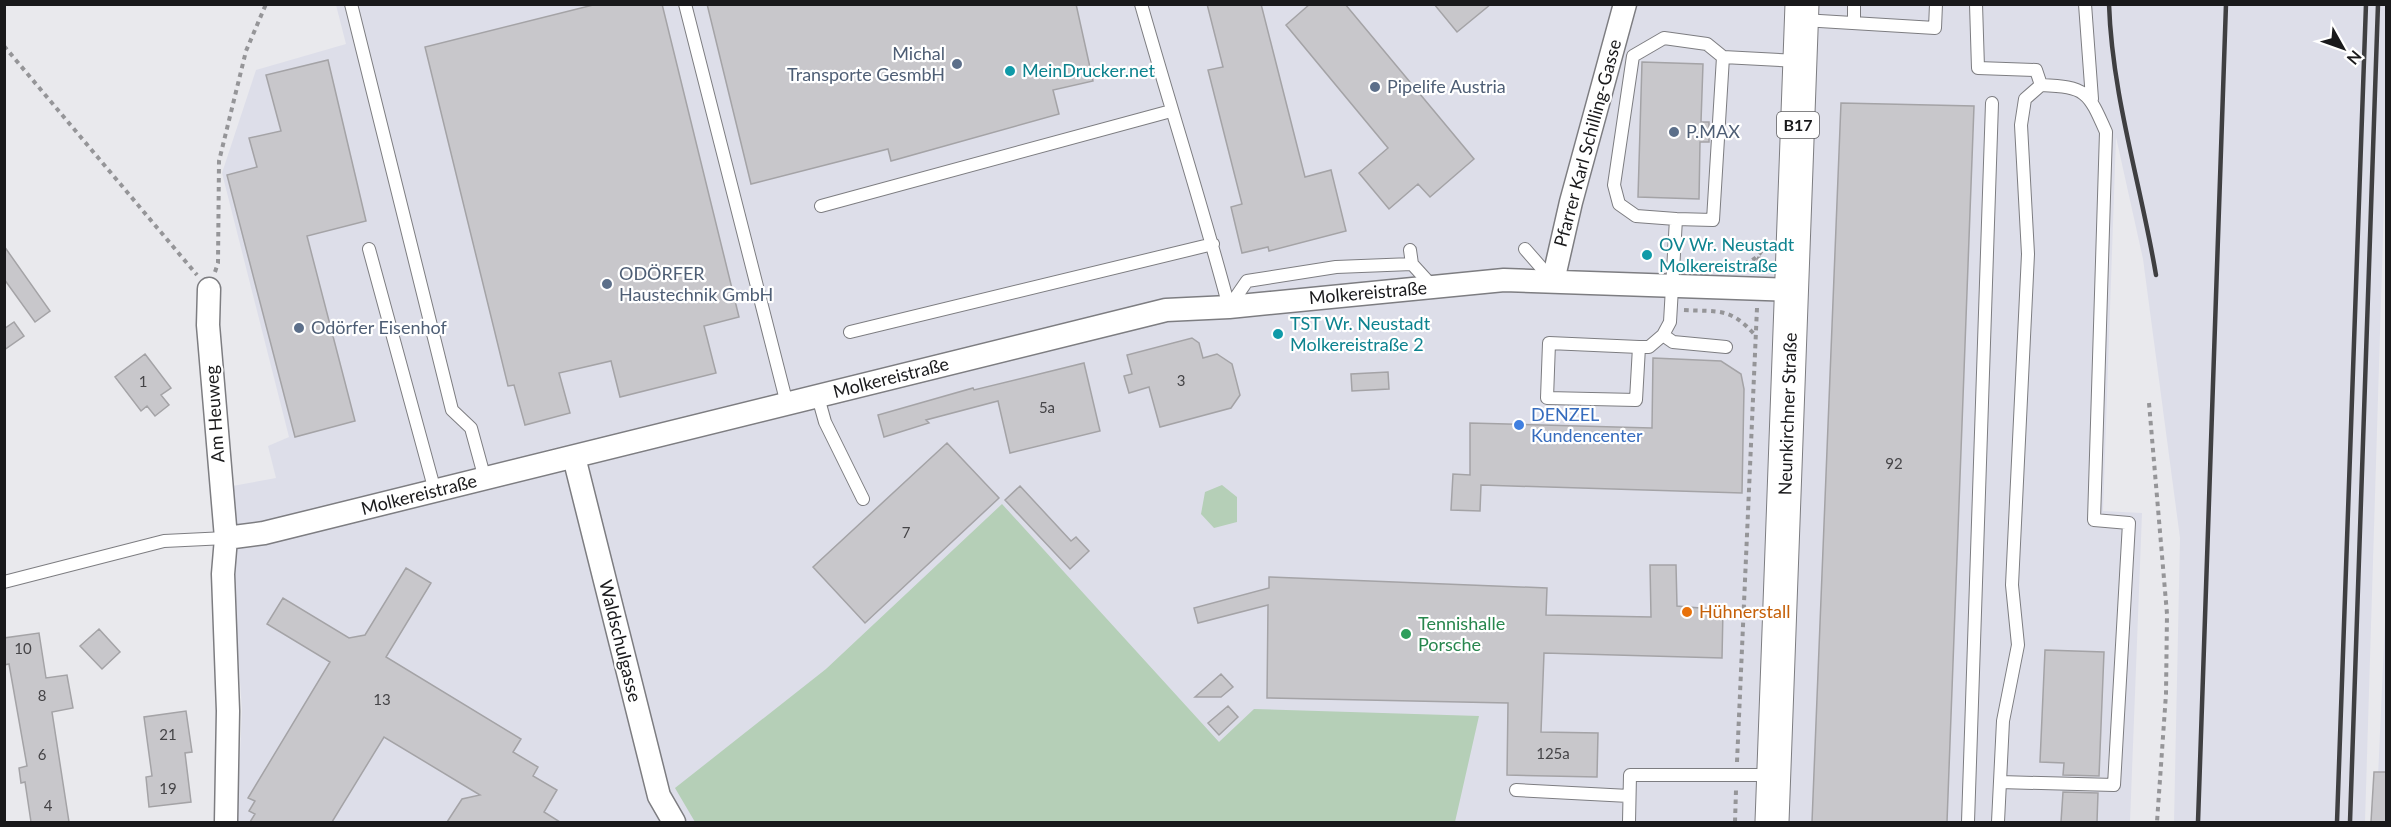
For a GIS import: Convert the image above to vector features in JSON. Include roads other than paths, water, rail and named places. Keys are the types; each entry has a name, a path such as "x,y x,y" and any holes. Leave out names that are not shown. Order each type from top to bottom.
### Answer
{"main road":[{"name":"Neunkirchner Straße","path":"1772,822 1802,12"}],"street":[{"name":"Pfarrer Karl Schilling-Gasse","path":"1553,281 1571,201 1625,4"},
{"name":"Molkereistraße","path":"226,538 264,533 1166,310 1229,307 1504,280 1792,290"},
{"name":"Am Heuweg","path":"209,289 208,325 226,538 223,573 228,711 226,822"},
{"name":"Waldschulgasse","path":"574,457 659,796 674,822"}],"lane":[{"path":"351,4 452,410 471,428 484,479"},
{"path":"685,4 787,404"},
{"path":"1141,4 1171,111 1213,244 1229,307"},
{"path":"1854,4 1854,22"},
{"path":"1802,12 1854,22 1935,28 1936,4"},
{"path":"1976,4 1978,68 2036,70 2041,84"},
{"path":"2000,782 2114,785 2129,523 2094,520 2106,132 2092,99 2085,4"},
{"path":"1723,57 1713,220 1636,216 1619,204 1614,185 1633,56 1664,38 1707,44 1723,57 1800,61"},
{"path":"1998,822 2003,721 2018,645 2012,585 2028,254 2021,125 2025,99 2041,84 2069,86 2092,99"},
{"path":"1968,822 1992,103"},
{"path":"822,206 1171,111"},
{"path":"1639,347 1636,400 1547,398 1549,343 1639,347 1649,348 1663,335 1670,322 1672,309 1676,219"},
{"path":"850,332 1213,244"},
{"path":"369,249 435,491"},
{"path":"1525,249 1553,281"},
{"path":"1410,250 1412,264 1432,286"},
{"path":"1229,307 1247,281 1336,267 1412,264"},
{"path":"1663,335 1673,342 1726,347"},
{"path":"818,397 825,422 863,499"},
{"name":"Molkereistraße","path":"4,582 164,541 226,538"},
{"path":"1629,822 1630,775 1774,775"},
{"path":"1516,790 1629,796"}],"railway":[{"path":"2109,4 2111,38 2121,106 2156,275"},
{"path":"2198,822 2226,4"},
{"path":"2337,822 2366,4"},
{"path":"2350,822 2378,4"}],"place":[{"name":"Michal Transporte GesmbH","path":"957,64"},
{"name":"MeinDrucker.net","path":"1010,71"},
{"name":"Pipelife Austria","path":"1375,87"},
{"name":"P.MAX","path":"1674,132"},
{"name":"OV Wr. Neustadt Molkereistraße","path":"1647,255"},
{"name":"ODÖRFER Haustechnik GmbH","path":"607,284"},
{"name":"Odörfer Eisenhof","path":"299,328"},
{"name":"TST Wr. Neustadt Molkereistraße 2","path":"1278,334"},
{"name":"DENZEL Kundencenter","path":"1519,425"},
{"name":"Hühnerstall","path":"1687,612"},
{"name":"Tennishalle Porsche","path":"1406,634"}]}
